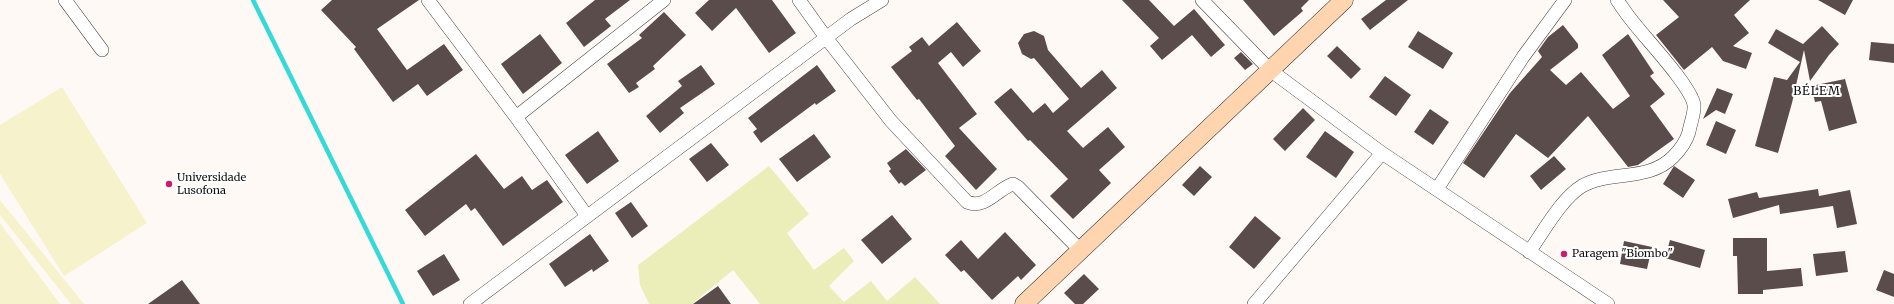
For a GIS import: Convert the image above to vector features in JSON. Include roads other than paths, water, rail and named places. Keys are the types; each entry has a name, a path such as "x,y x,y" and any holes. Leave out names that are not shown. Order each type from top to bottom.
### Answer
{"main road":[{"path":"1024,304 1344,0"}],"street":[{"path":"65,0 102,50"},
{"path":"428,0 516,117 587,216"},
{"path":"516,117 664,0"},
{"path":"799,0 827,39 891,121 967,202 974,205 980,204 1013,184 1018,187 1080,250"},
{"path":"470,304 827,39 851,19 882,0"},
{"path":"1202,0 1270,70 1382,153 1608,304"},
{"path":"1437,189 1522,57 1565,0"},
{"path":"1529,252 1570,195 1583,186 1596,181 1646,173 1666,164 1680,151 1687,138 1694,105 1689,95 1674,73 1632,22 1617,0"},
{"path":"1254,304 1382,153"}],"waterway":[{"path":"253,0 403,304"}],"place":[{"name":"Universidade Lusofona","path":"169,184"},
{"name":"Paragem \"Biombo\"","path":"1564,254"}],"district":[{"name":"BÉLEM","path":"1817,92"}]}
